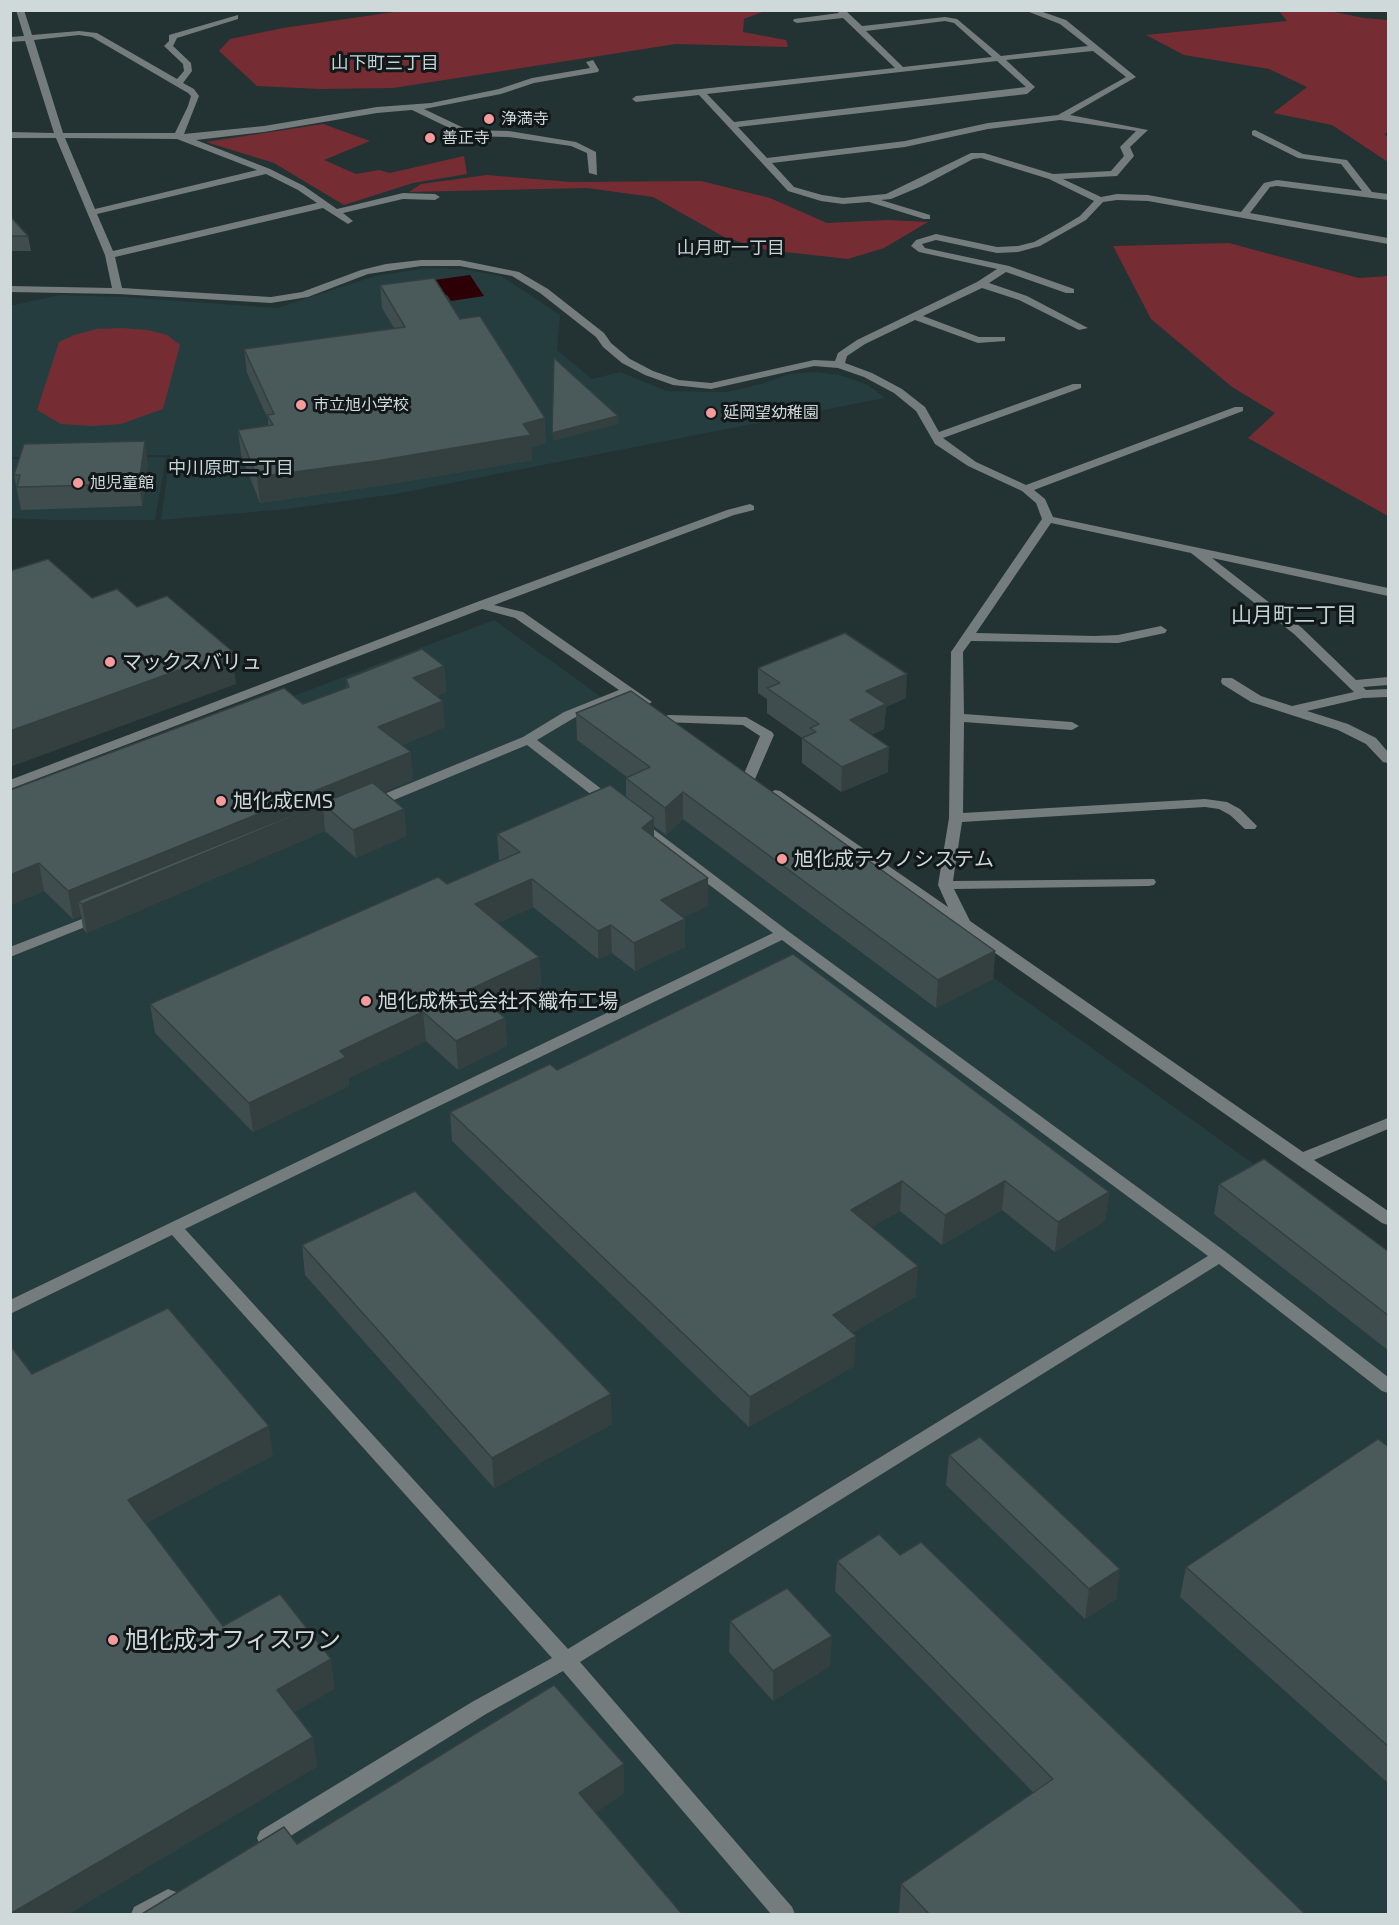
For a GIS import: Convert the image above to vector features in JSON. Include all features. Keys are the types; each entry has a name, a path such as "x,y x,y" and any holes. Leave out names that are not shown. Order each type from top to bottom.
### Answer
{"street":[{"path":"20,10 60,135 110,255 118,291"},
{"path":"1028,10 1063,22 1132,77 1060,117"},
{"path":"797,21 842,13 901,69"},
{"path":"179,82 188,71 187,63 168,46 173,41 172,37 235,17"},
{"path":"732,125 1027,91 1031,87 957,21 945,19 859,29"},
{"path":"10,40 79,33 94,35 179,82 195,96 178,136"},
{"path":"636,99 1093,48"},
{"path":"10,135 196,136 264,129 377,110 431,106 501,91 532,81 596,70 590,62"},
{"path":"701,92 791,189 799,192 843,201 870,200 901,192 971,156 981,155 1052,177 1083,194 1100,200 1117,197 1148,198 1245,213 1389,241"},
{"path":"412,107 465,133 557,140 573,144 588,156 594,173"},
{"path":"766,161 905,144 988,126 1060,117 1143,130 1125,147 1129,156 1114,174 1052,177"},
{"path":"1255,133 1301,156 1344,162 1369,194"},
{"path":"178,136 267,171 302,188 348,221"},
{"path":"94,212 267,171"},
{"path":"1245,213 1267,185 1277,183 1389,197"},
{"path":"336,212 403,196 435,197"},
{"path":"870,200 927,217"},
{"path":"1070,291 1005,268 922,250 916,246 925,239 936,237 997,250 1018,249 1037,244 1063,230 1083,218 1100,200"},
{"path":"110,255 326,204"},
{"path":"10,289 118,291 271,300 286,299 386,267 421,263 460,263 515,274 554,298 600,335 607,345 626,361 649,373 677,383 711,386 814,363 839,365 867,375 898,391 921,409 939,442 972,464 1026,489 1041,501 1048,519"},
{"path":"839,365 842,354 861,342 981,284 1005,268"},
{"path":"981,284 1023,298 1083,328"},
{"path":"914,316 978,340 1001,339"},
{"path":"936,437 1077,386"},
{"path":"1026,489 1239,409"},
{"path":"10,785 481,605 731,512 750,508"},
{"path":"1048,519 1389,592"},
{"path":"964,924 945,885 956,818 957,652 1048,519"},
{"path":"1193,549 1298,631 1363,694"},
{"path":"481,605 519,615 686,731"},
{"path":"967,637 1094,640 1118,639 1161,630"},
{"path":"1227,681 1256,699 1343,726 1371,741 1389,759"},
{"path":"1351,684 1389,681"},
{"path":"363,808 528,740 568,715 628,691"},
{"path":"1292,710 1363,694 1389,693"},
{"path":"957,717 1071,726"},
{"path":"668,719 747,721 767,735 745,773 1389,1219"},
{"path":"528,740 783,933 1220,1256 1389,1386"},
{"path":"956,818 1205,803 1222,805 1250,826"},
{"path":"945,885 1149,882"},
{"path":"10,953 110,912"},
{"path":"10,1308 783,933"},
{"path":"1301,1159 1389,1123"},
{"path":"174,1227 566,1660 784,1914"},
{"path":"254,1846 479,1708 566,1660 1220,1256"},
{"path":"142,1914 183,1890"}],"shaded area":[{"path":"401,11 765,11 744,19 743,32 786,40 788,47 676,44 393,88 320,89 257,86 219,51 230,39 283,28"},
{"path":"1279,11 1329,11 1388,20 1388,132 1384,134 1388,137 1388,162 1332,125 1273,113 1307,87 1269,69 1184,55 1146,35 1287,21"},
{"path":"323,124 370,141 324,160 356,174 379,170 390,173 464,156 467,174 413,183 344,205 274,163 206,142"},
{"path":"487,175 571,182 701,181 770,198 827,223 888,220 928,222 884,248 848,259 767,250 726,238 653,197 587,188 409,192 421,184"},
{"path":"1229,243 1359,278 1388,276 1388,516 1248,438 1275,413 1232,387 1151,319 1113,246"},
{"path":"426,268 462,269 501,276 560,315 557,350 592,379 620,372 667,391 727,392 789,374 815,372 840,375 868,385 885,398 395,494 288,509 161,520 170,455 11,457 10,306 59,295 123,297 277,308 375,276"},
{"path":"470,275 484,296 451,301 447,295 402,301 392,286"},
{"path":"97,329 148,330 167,335 180,345 163,409 121,424 92,426 61,424 37,410 59,342"},
{"path":"166,457 155,520 11,518 10,459"},
{"path":"494,620 1388,1260 1388,1914 11,1914 11,803"}],"building":[{"path":"10,216 28,236 10,236"},
{"path":"434,278 460,319 480,316 545,418 523,424 531,435 376,461 257,477 238,430 273,425 267,415 274,414 244,349 405,327 380,285"},
{"path":"554,358 618,416 552,433"},
{"path":"145,441 139,484 17,487 20,475 14,475 24,444"},
{"name":"マックスバリュ","path":"48,559 92,598 117,589 137,607 167,596 232,651 10,731 10,571"},
{"path":"845,633 907,674 866,691 886,704 850,720 889,747 842,767 802,738 816,732 810,728 819,724 767,688 780,683 758,668"},
{"name":"旭化成EMS","path":"422,649 444,666 413,678 443,701 378,727 411,752 68,891 39,863 10,875 10,790 284,688 303,704 349,687 346,679"},
{"path":"631,691 995,951 938,980 683,792 665,808 626,778 650,767 576,713"},
{"path":"384,778 373,783 404,809 353,830 323,804 82,904 78,901"},
{"path":"610,785 654,818 642,828 708,878 661,900 685,919 634,943 611,925 598,931 532,879 475,904 539,957 471,989 505,1018 456,1041 423,1012 340,1051 346,1057 249,1103 150,1004 438,877 447,884 520,852 497,834"},
{"path":"793,954 1109,1192 1058,1222 1005,1181 945,1215 902,1181 851,1210 918,1266 833,1315 856,1336 750,1397 450,1112 550,1064 557,1070"},
{"path":"1264,1159 1389,1252 1389,1316 1219,1184"},
{"path":"415,1191 611,1394 492,1458 302,1245"},
{"name":"旭化成オフィスワン","path":"168,1308 269,1426 128,1500 223,1626 280,1594 331,1659 277,1690 313,1737 10,1914 10,1345 32,1374"},
{"path":"980,1437 1120,1569 1089,1589 949,1455"},
{"path":"1378,1439 1389,1447 1389,1747 1186,1567"},
{"path":"879,1534 900,1555 921,1542 1305,1914 929,1914 901,1884 1053,1779 837,1561"},
{"path":"787,1588 832,1636 773,1671 730,1621"},
{"path":"554,1685 624,1764 579,1793 682,1914 142,1914 284,1827 297,1844"}],"place":[{"name":"浄満寺","path":"489,119"},
{"name":"善正寺","path":"430,138"},
{"name":"市立旭小学校","path":"301,405"},
{"name":"延岡望幼稚園","path":"711,413"},
{"name":"旭児童館","path":"78,483"},
{"name":"マックスバリュ","path":"110,662"},
{"name":"旭化成EMS","path":"221,801"},
{"name":"旭化成テクノシステム","path":"782,859"},
{"name":"旭化成株式会社不織布工場","path":"366,1001"},
{"name":"旭化成オフィスワン","path":"113,1640"}],"district":[{"name":"山下町三丁目","path":"385,63"},
{"name":"山月町一丁目","path":"731,248"},
{"name":"中川原町二丁目","path":"231,468"},
{"name":"山月町二丁目","path":"1294,615"}]}
